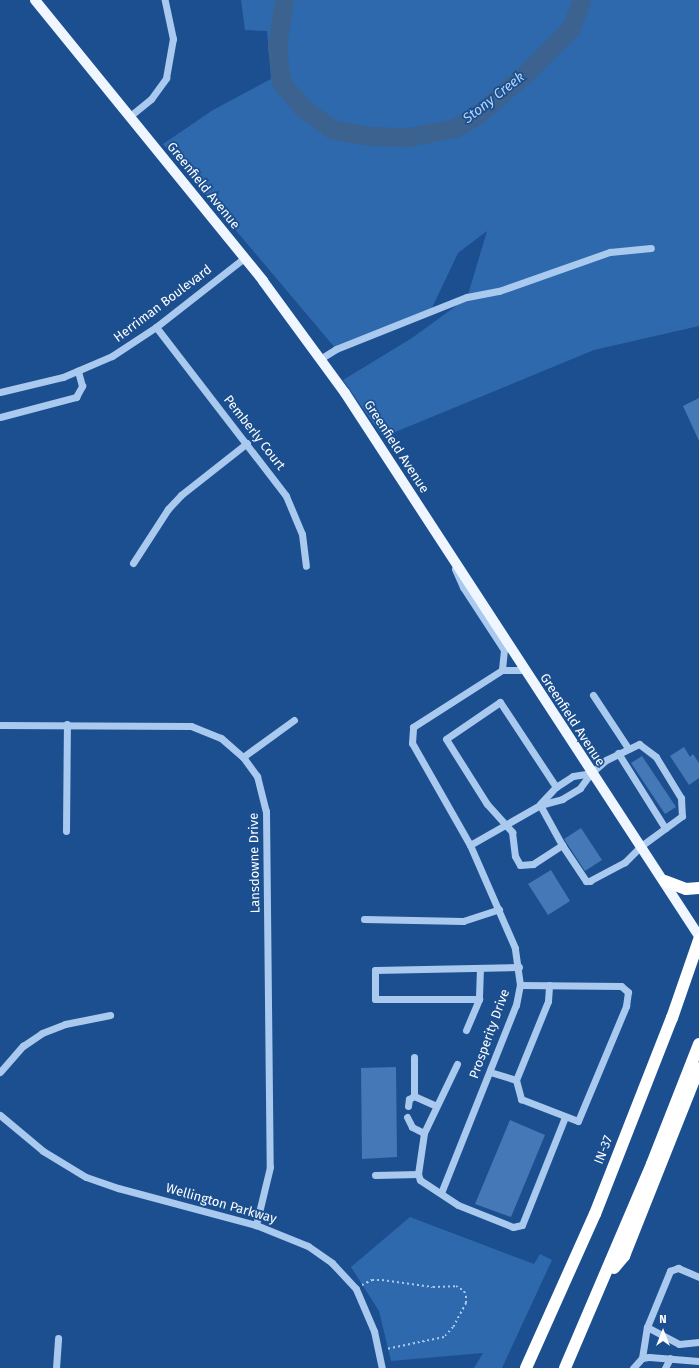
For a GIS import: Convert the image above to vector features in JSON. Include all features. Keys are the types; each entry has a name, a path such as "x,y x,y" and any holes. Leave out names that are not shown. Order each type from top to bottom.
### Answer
{"highway":[{"path":"665,881 686,890 699,888"},
{"name":"IN-37","path":"526,1368 595,1214 672,1018 699,940"},
{"path":"565,1368 603,1282 699,1044"},
{"path":"603,1282 624,1256 699,1068"}],"main road":[{"name":"Greenfield Avenue","path":"35,0 244,258 320,359 396,469 524,670 591,773 665,881 699,936"}],"street":[{"path":"130,116 151,99 166,78 174,39 165,0"},
{"path":"320,359 336,349 467,298 499,291 610,252 652,248"},
{"name":"Herriman Boulevard","path":"0,392 78,371 112,356 156,327 244,258"},
{"name":"Pemberly Court","path":"156,327 274,479 293,510 302,534 306,566"},
{"path":"0,417 76,397 82,386 78,371"},
{"path":"134,563 168,509 181,495 247,443"},
{"path":"446,548 463,587 504,650 502,670 524,670"},
{"name":"Prosperity Drive","path":"441,1193 516,1005 520,985 519,967 515,948 470,845 412,743 413,727 502,670"},
{"path":"593,695 628,748"},
{"path":"556,788 500,702 446,739 487,804 512,832 515,856 520,865 533,864 562,845"},
{"path":"244,757 294,720"},
{"path":"66,832 67,724"},
{"name":"Lansdowne Drive","path":"0,725 67,724 191,726 216,735 244,757 257,776 266,811 270,1167 256,1225"},
{"path":"639,744 656,757 681,798 682,816 641,846 625,862 590,881 582,878 540,804 562,799 580,788 591,773 618,753 639,744"},
{"path":"618,753 665,828"},
{"path":"470,845 540,804 556,788 573,776 591,773"},
{"path":"364,919 463,921 498,910"},
{"path":"479,1000 375,1000 375,970 519,967"},
{"path":"466,1030 479,1000 480,968"},
{"path":"520,985 549,985 622,986 628,992 626,1006 578,1121 521,1098 516,1080 548,1001 549,985"},
{"path":"0,1072 23,1046 42,1033 65,1024 110,1015"},
{"path":"414,1057 414,1096"},
{"path":"456,1064 424,1134 418,1174 420,1180 458,1205 518,1228 522,1225 565,1117"},
{"path":"490,1072 516,1080"},
{"path":"408,1106 409,1099 414,1096"},
{"path":"414,1096 436,1106"},
{"name":"Wellington Parkway","path":"0,1115 43,1151 86,1177 118,1188 256,1225 308,1246 332,1263 356,1289 367,1312 379,1350 382,1368"},
{"path":"407,1117 412,1127 424,1134"},
{"path":"375,1175 418,1174"},
{"path":"633,1368 642,1358 647,1327 670,1271 678,1268 699,1277"},
{"path":"647,1327 679,1344 699,1342"},
{"path":"56,1368 58,1338"},
{"path":"642,1358 670,1358 699,1361"},
{"path":"665,1368 670,1358"}],"path":[{"path":"356,1289 368,1281 382,1280 433,1287 456,1286 464,1291 466,1296 466,1303 453,1327 444,1337 379,1350"}],"shaded area":[{"path":"241,0 699,0 699,326 594,350 383,437 343,380 412,338 467,298 487,231 458,253 430,312 336,349 163,144 213,110 271,79 267,31 245,30"},
{"path":"410,1217 534,1264 540,1254 552,1260 502,1368 474,1368 483,1353 391,1361 379,1311 351,1267"}],"building":[{"path":"699,398 699,441 683,406"},
{"path":"684,747 690,757 693,754 699,763 699,778 689,785 670,756"},
{"path":"642,756 676,807 665,814 631,763"},
{"path":"581,828 602,860 585,871 564,839"},
{"path":"551,870 570,901 548,915 528,884"},
{"path":"396,1067 397,1157 362,1159 361,1068"},
{"path":"510,1120 545,1135 511,1217 475,1204"}],"waterway":[{"name":"Stony Creek","path":"284,0 277,47 281,82 303,108 333,130 370,136 408,137 455,128 477,115 527,72 571,28 581,0"}]}
